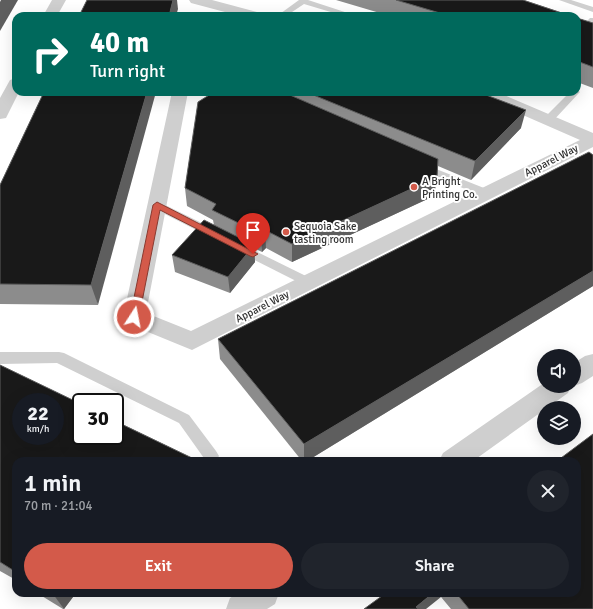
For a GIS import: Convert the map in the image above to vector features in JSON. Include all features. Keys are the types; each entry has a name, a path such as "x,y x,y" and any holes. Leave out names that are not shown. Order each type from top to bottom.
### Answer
{"street":[{"path":"52,12 59,0"},
{"path":"196,12 198,0 242,12"},
{"path":"0,114 12,91"},
{"name":"Apparel Way","path":"179,96 134,317 192,341 593,139"},
{"path":"492,96 593,139"},
{"path":"581,371 593,362"},
{"path":"458,457 549,393"},
{"path":"241,609 258,597"}],"lane":[{"path":"563,0 593,10"},
{"path":"287,12 303,1 339,12"},
{"path":"593,20 582,30 593,33"},
{"path":"548,120 570,96"},
{"path":"412,162 486,194"},
{"path":"157,205 308,282"},
{"path":"0,358 59,358 184,419 211,456"}],"building":[{"path":"87,0 173,0 170,12 81,12"},
{"path":"396,0 523,0 559,12 436,12"},
{"path":"581,19 593,23 593,67 581,62"},
{"path":"42,96 146,96 91,285 0,284 0,185"},
{"path":"208,96 292,96 438,159 437,177 292,244 265,230 261,234 212,210 216,204 185,188 198,102"},
{"path":"316,96 489,96 526,110 475,161"},
{"path":"589,152 593,155 593,271 304,444 218,339"},
{"path":"204,220 254,245 228,277 172,255"},
{"path":"0,365 58,393 12,393 12,445 64,445 64,396 72,400 72,445 124,445 124,425 190,457 12,457 12,570 0,562"},
{"path":"593,434 593,609 469,609 459,597 581,597 581,457 562,457 578,445 581,445 581,443"},
{"path":"380,597 428,597 416,607 418,609 364,609"}],"place":[{"name":"A Bright Printing Co.","path":"414,187"},
{"name":"Sequoia Sake tasting room","path":"286,232"}],"route":[{"path":"134,317 157,205 253,254"}]}
